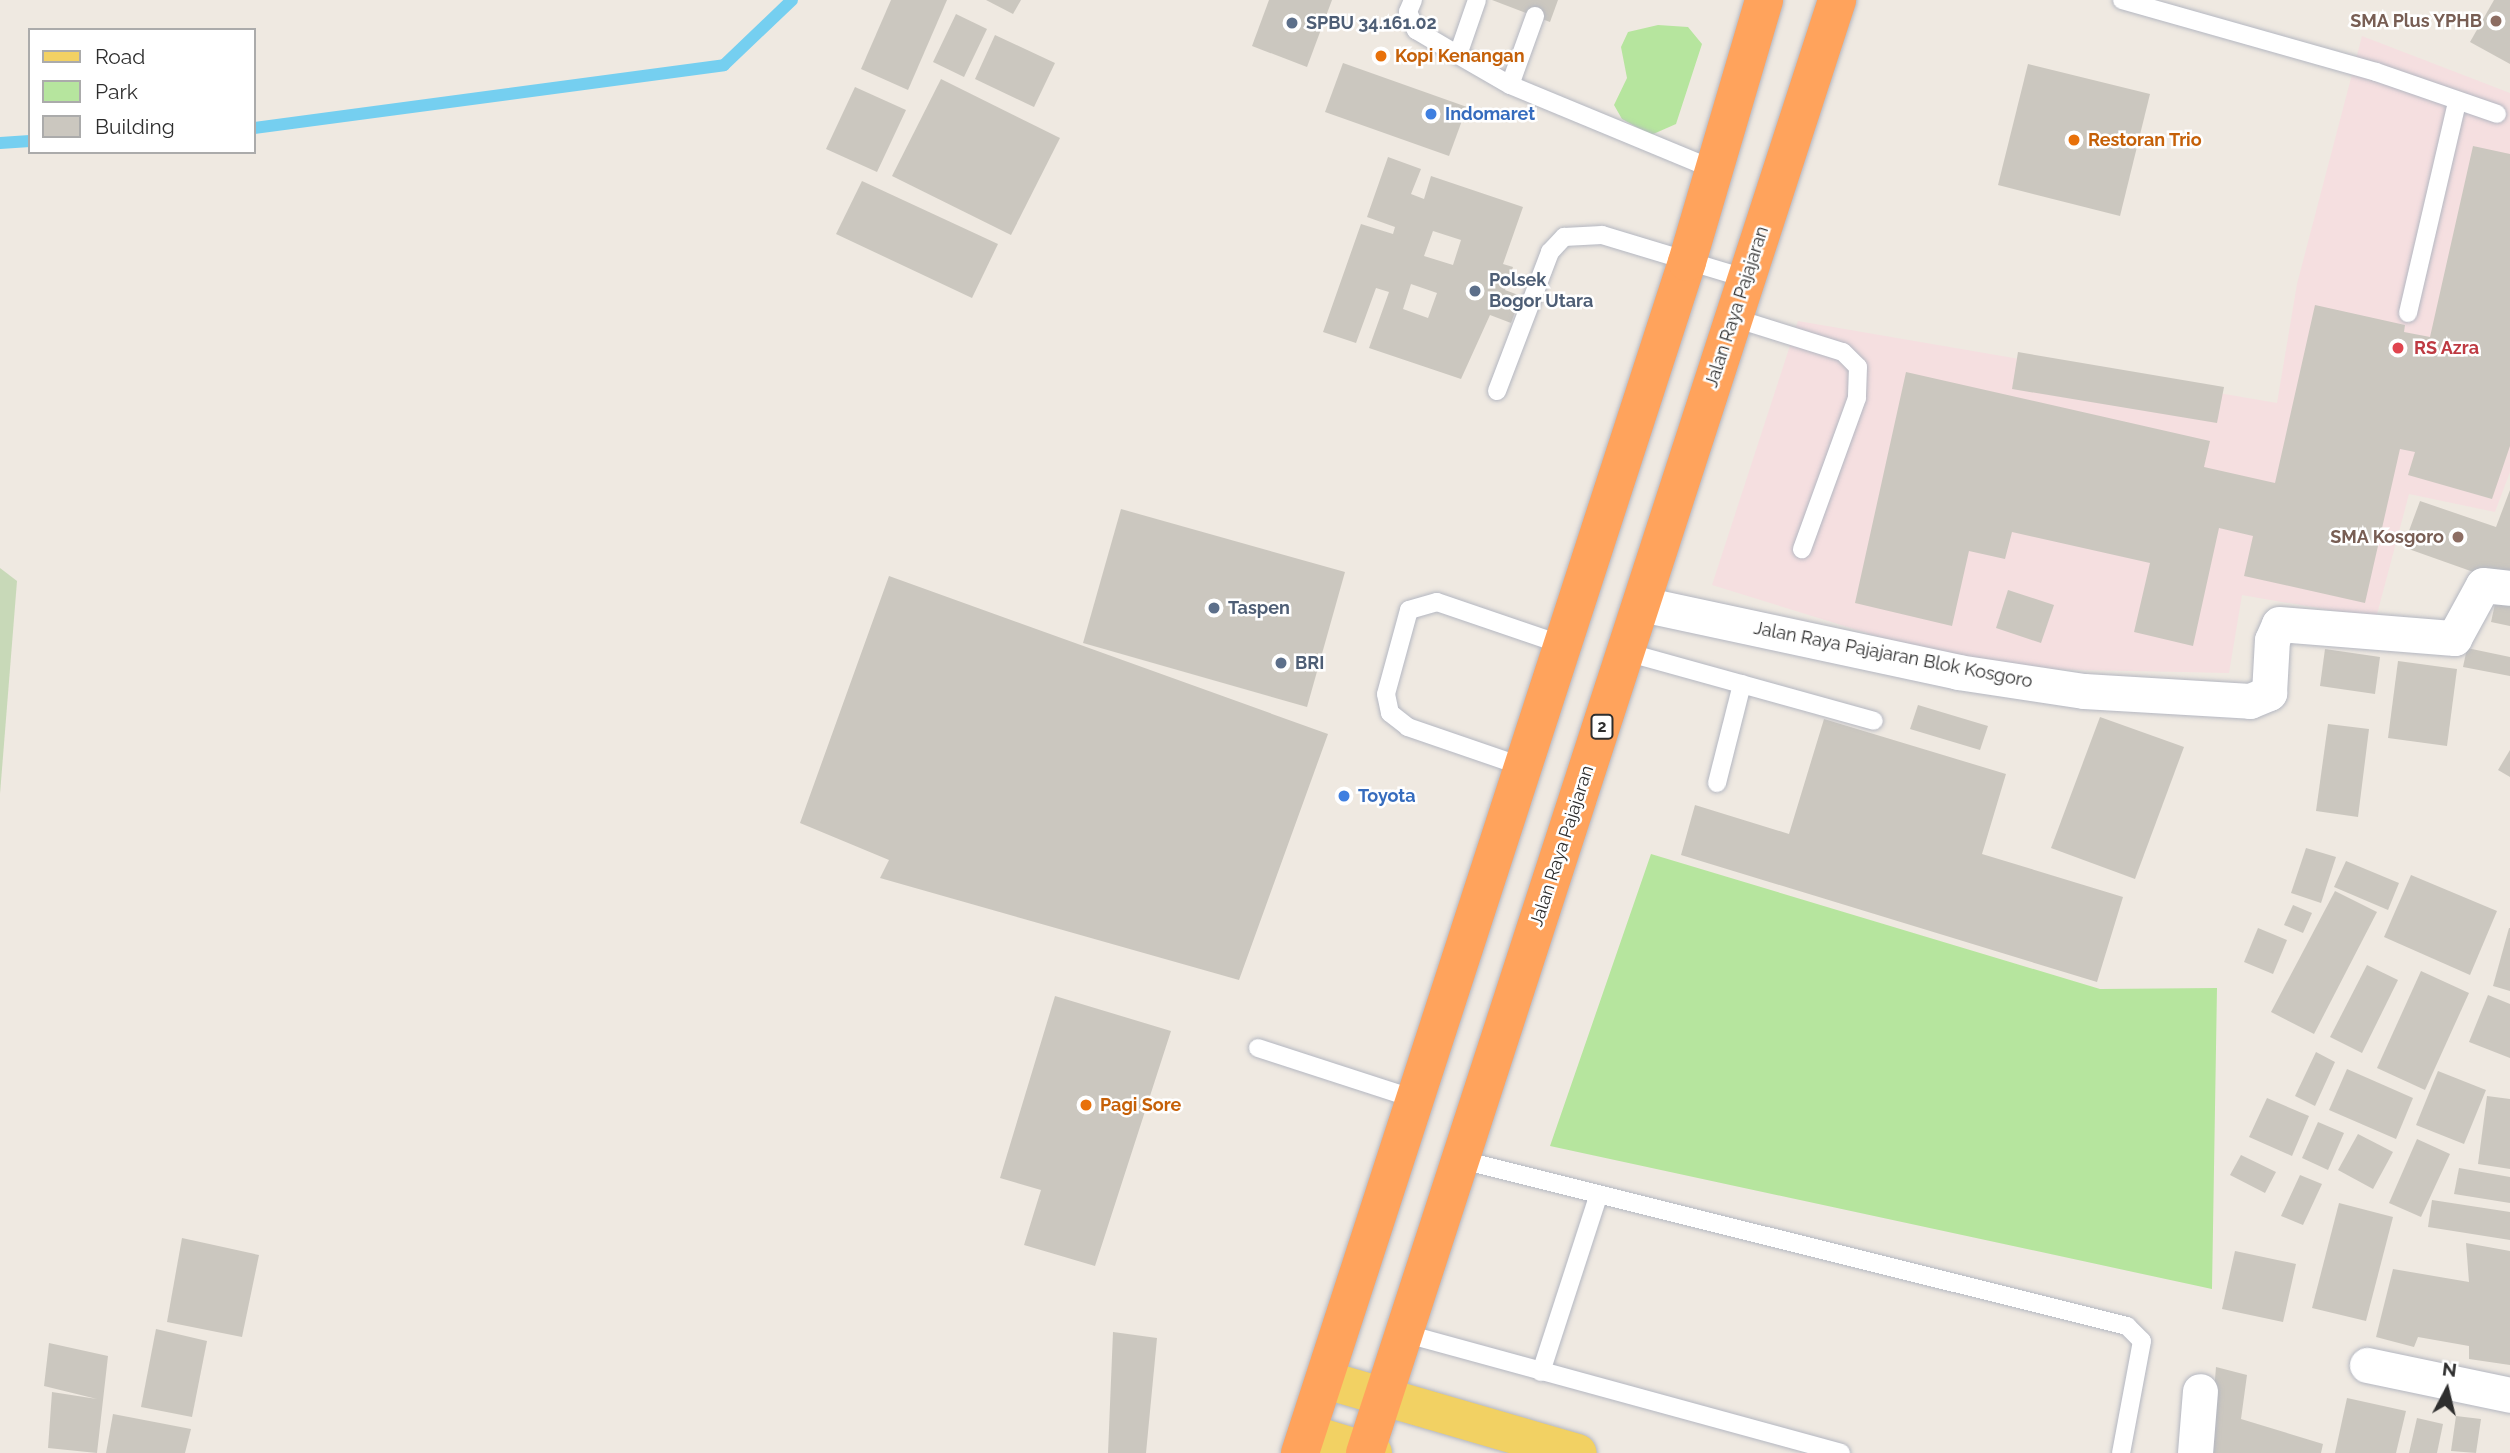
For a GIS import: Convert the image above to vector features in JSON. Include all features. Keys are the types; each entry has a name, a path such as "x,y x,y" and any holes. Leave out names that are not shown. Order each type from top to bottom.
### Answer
{"highway":[{"path":"1303,1443 1326,1380 1560,644 1687,262 1764,0"},
{"name":"Jalan Raya Pajajaran","path":"1368,1452 1458,1159 1642,604 1731,317 1806,109 1838,0"}],"main road":[{"path":"1326,1380 1578,1453"},
{"path":"1303,1443 1368,1452"}],"street":[{"name":"Jalan Raya Pajajaran Blok Kosgoro","path":"1642,604 1958,672 2084,691 2250,701 2269,693 2272,640 2279,624 2454,638 2483,585 2510,588"},
{"path":"2367,1365 2510,1395"},
{"path":"2195,1453 2200,1391"}],"lane":[{"path":"1413,0 1408,12 1416,30 1510,85 1715,170"},
{"path":"1458,55 1477,0"},
{"path":"2122,0 2376,72 2497,114"},
{"path":"1510,85 1535,16"},
{"path":"2408,313 2457,102"},
{"path":"1497,391 1550,252 1564,237 1602,235 1744,278"},
{"path":"1731,317 1843,352 1858,367 1857,398 1802,549"},
{"path":"1521,766 1408,727 1390,713 1386,694 1409,610 1437,601 1560,644"},
{"path":"1626,652 1874,721"},
{"path":"1717,783 1742,684"},
{"path":"1258,1048 1415,1099"},
{"path":"1458,1159 1598,1197 2127,1326 2142,1341 2121,1453"},
{"path":"1541,1372 1598,1197"},
{"path":"1403,1333 1841,1453"}],"shaded area":[{"name":"RS Azra","path":"2362,36 2510,93 2510,472 2495,512 2409,494 2376,618 2242,595 2229,673 1980,668 1712,585 1798,321 2277,403 2297,284"}],"green space":[{"path":"1658,25 1688,27 1702,44 1676,124 1651,135 1622,119 1614,105 1627,78 1621,47 1628,32"},
{"path":"0,568 17,581 0,794"},
{"path":"1651,854 2100,989 2217,988 2212,1289 1550,1146"}],"building":[{"path":"891,0 947,0 908,90 861,69"},
{"path":"986,0 1021,0 1013,14"},
{"name":"SPBU 34.161.02","path":"1269,0 1332,0 1307,67 1252,46"},
{"path":"1492,0 1558,0 1550,22"},
{"name":"SMA Plus YPHB","path":"2494,0 2510,0 2510,64 2470,42"},
{"path":"956,14 987,29 964,77 933,62"},
{"path":"995,35 1055,63 1034,107 975,79"},
{"path":"1343,63 1467,107 1449,156 1325,112"},
{"name":"Restoran Trio","path":"2028,64 2150,94 2120,216 1998,185"},
{"path":"941,79 1060,138 1011,235 892,176"},
{"path":"855,87 906,110 877,172 826,149"},
{"path":"2473,146 2510,154 2510,446 2492,499 2408,475 2415,452 2400,449 2365,603 2244,576 2253,536 2219,528 2193,646 2134,632 2150,563 2012,532 2005,559 1969,551 1952,626 1855,603 1906,372 2210,441 2204,467 2275,483 2315,305 2405,325 2404,332 2430,337"},
{"path":"1388,157 1421,169 1411,194 1424,199 1431,176 1523,207 1503,264 1513,267 1505,290 1521,296 1511,323 1490,315 1461,379 1369,348 1389,292 1376,288 1356,343 1323,332 1361,224 1393,234 1395,227 1367,217","holes":["1433,231 1461,240 1453,265 1424,256","1411,284 1437,293 1428,318 1403,309"]},
{"path":"862,181 998,244 972,298 836,234"},
{"path":"2018,352 2224,387 2217,423 2012,389"},
{"name":"SMA Kosgoro","path":"2510,490 2510,585 2403,547 2420,501 2496,527"},
{"name":"Taspen","path":"1121,509 1345,572 1307,707 1083,643"},
{"path":"889,576 1328,734 1239,980 880,878 889,860 800,823"},
{"path":"2008,590 2054,605 2041,643 1996,628"},
{"path":"2497,595 2510,597 2510,626 2491,622"},
{"path":"2467,648 2510,657 2510,676 2463,667"},
{"path":"2325,649 2380,657 2375,694 2320,686"},
{"path":"2398,661 2457,669 2447,746 2388,738"},
{"path":"1918,705 1988,726 1980,750 1910,729"},
{"path":"2100,717 2184,747 2135,879 2051,848"},
{"path":"1824,719 2006,774 1982,854 2123,897 2097,982 1681,855 1695,805 1789,834"},
{"path":"2328,724 2369,729 2358,817 2316,811"},
{"path":"2510,750 2510,777 2498,770"},
{"path":"2306,848 2336,857 2321,903 2291,893"},
{"path":"2346,861 2399,883 2388,910 2334,887"},
{"path":"2411,875 2497,911 2470,975 2384,937"},
{"path":"2335,891 2377,912 2314,1034 2271,1012"},
{"path":"2293,905 2312,913 2303,933 2284,925"},
{"path":"2258,928 2287,940 2273,974 2244,962"},
{"path":"2510,928 2510,991 2493,986"},
{"path":"2367,965 2398,980 2362,1053 2330,1037"},
{"path":"2421,971 2469,993 2425,1090 2377,1068"},
{"path":"2488,995 2510,1004 2510,1058 2469,1042"},
{"name":"Pagi Sore","path":"1055,996 1171,1031 1095,1266 1024,1245 1041,1190 1000,1178"},
{"path":"2316,1052 2335,1062 2315,1106 2295,1096"},
{"path":"2347,1069 2413,1098 2396,1139 2329,1110"},
{"path":"2438,1071 2486,1090 2464,1144 2416,1125"},
{"path":"2487,1096 2510,1099 2510,1169 2478,1164"},
{"path":"2267,1098 2309,1116 2292,1156 2249,1137"},
{"path":"2318,1122 2344,1133 2328,1170 2302,1158"},
{"path":"2358,1134 2393,1152 2373,1189 2338,1170"},
{"path":"2417,1139 2450,1154 2421,1217 2389,1203"},
{"path":"2241,1155 2276,1172 2265,1193 2230,1175"},
{"path":"2459,1168 2510,1177 2510,1203 2454,1194"},
{"path":"2300,1175 2322,1184 2303,1225 2281,1216"},
{"path":"2432,1200 2510,1212 2510,1240 2428,1227"},
{"path":"2339,1203 2393,1217 2366,1321 2312,1308"},
{"path":"182,1238 259,1255 242,1337 167,1322"},
{"path":"2466,1243 2510,1251 2510,1365 2469,1359 2469,1346 2418,1337 2414,1347 2376,1337 2393,1269 2469,1282"},
{"path":"2235,1251 2296,1264 2283,1322 2222,1309"},
{"path":"156,1329 207,1341 192,1417 141,1407"},
{"path":"1113,1332 1157,1338 1146,1453 1108,1453"},
{"path":"49,1343 108,1356 97,1453 48,1448 52,1392 97,1399 44,1386"},
{"path":"2216,1367 2247,1375 2241,1419 2323,1444 2321,1453 2209,1453"},
{"path":"2347,1398 2406,1411 2396,1453 2335,1453"},
{"path":"113,1414 191,1429 185,1453 106,1453"},
{"path":"2456,1416 2481,1419 2476,1453 2451,1451"},
{"path":"2417,1418 2443,1424 2437,1453 2409,1453"}],"waterway":[{"path":"256,128 724,65 792,0"},
{"path":"0,143 28,141"}],"place":[{"name":"SMA Plus YPHB","path":"2496,21"},
{"name":"SPBU 34.161.02","path":"1292,23"},
{"name":"Kopi Kenangan","path":"1381,56"},
{"name":"Indomaret","path":"1431,114"},
{"name":"Restoran Trio","path":"2074,140"},
{"name":"Polsek Bogor Utara","path":"1475,291"},
{"name":"RS Azra","path":"2398,348"},
{"name":"SMA Kosgoro","path":"2458,537"},
{"name":"Taspen","path":"1214,608"},
{"name":"BRI","path":"1281,663"},
{"name":"Toyota","path":"1344,796"},
{"name":"Pagi Sore","path":"1086,1105"}]}
